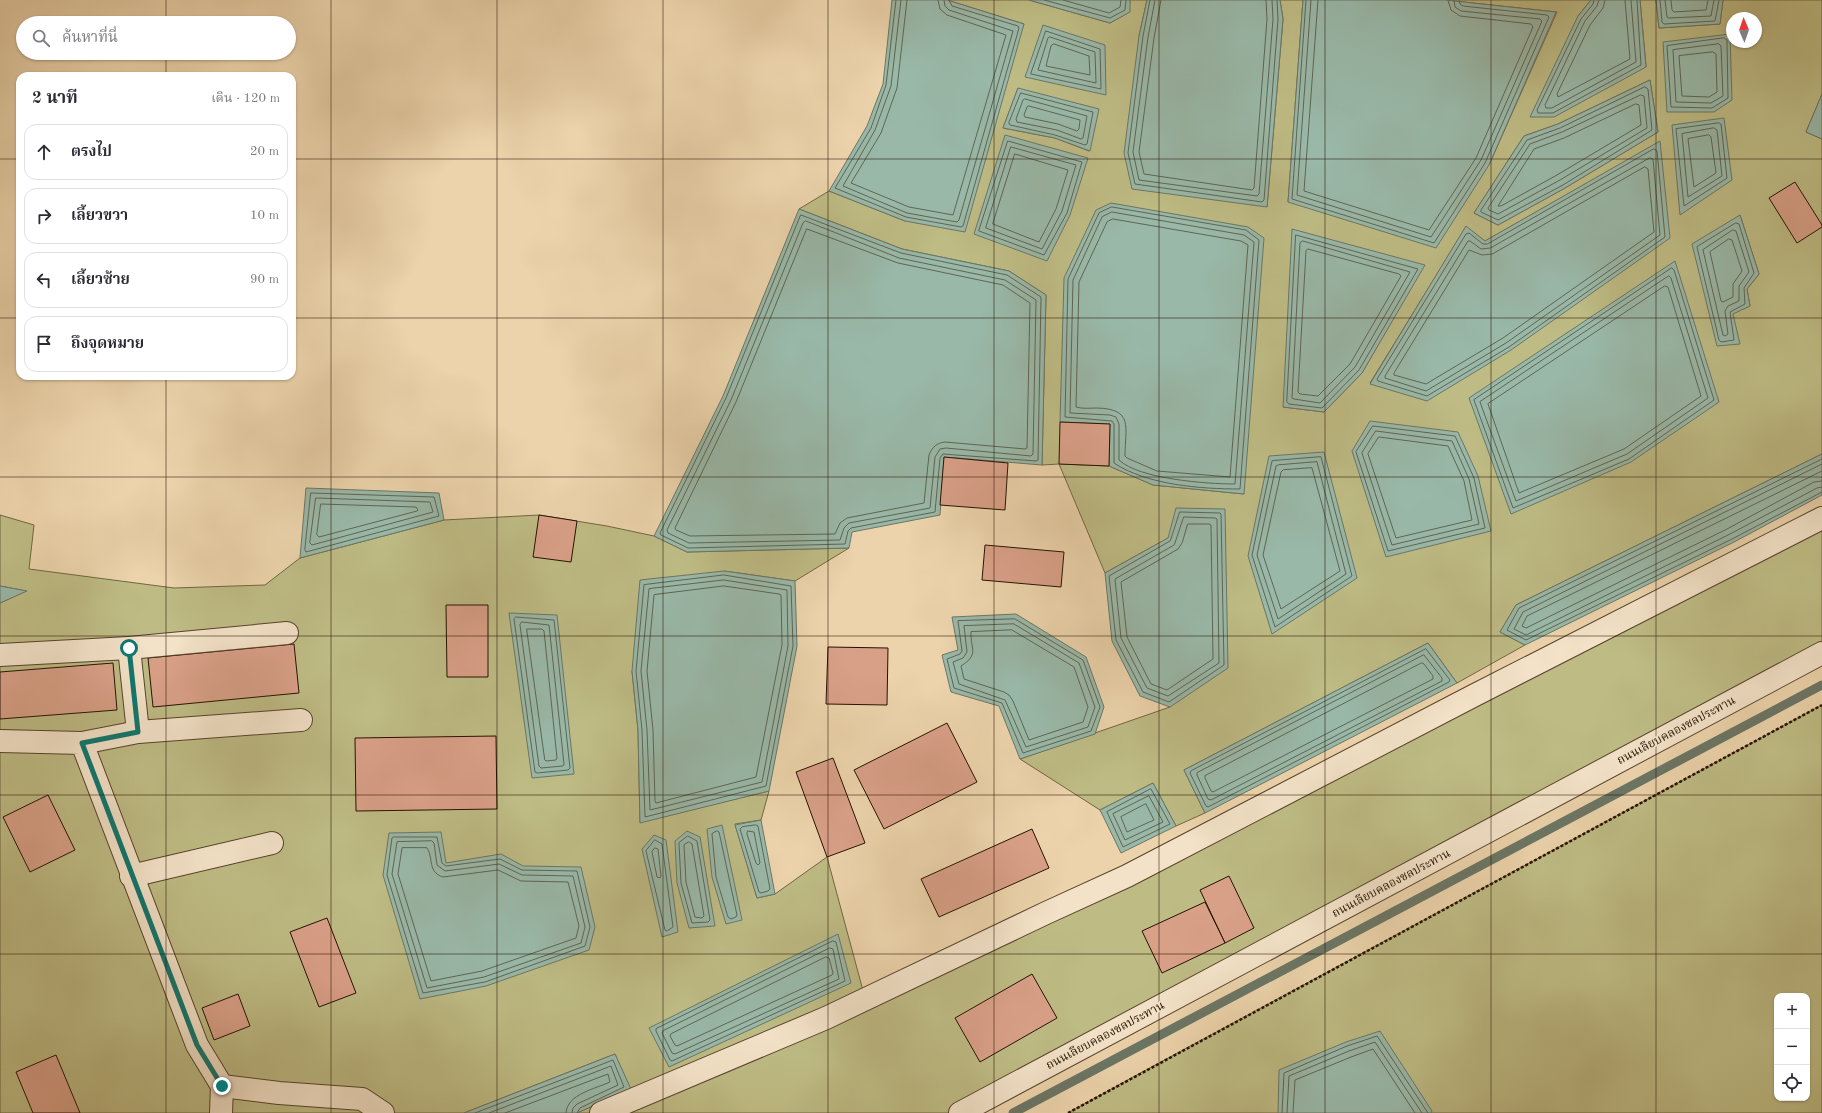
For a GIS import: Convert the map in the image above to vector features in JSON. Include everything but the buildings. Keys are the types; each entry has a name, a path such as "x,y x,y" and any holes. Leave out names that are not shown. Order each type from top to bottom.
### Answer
{"street":[{"path":"601,1113 826,1018 1127,876 1501,681 1822,518"},
{"path":"0,656 129,648 287,633"},
{"path":"129,648 138,732"},
{"name":"ถนนเลียบคลองชลประทาน","path":"960,1113 1822,653"},
{"path":"0,741 82,743 138,732 302,720"},
{"path":"82,743 131,876 197,1045 222,1086 221,1113"},
{"path":"131,876 272,843"},
{"path":"222,1086 280,1093 362,1098 383,1113"}],"path":[{"path":"1068,1113 1822,705"}],"shaded area":[{"path":"947,0 1029,0 1110,23 1129,12 1130,0 1147,0 1139,36 1267,207 1283,19 1280,0 1303,0 1288,202 1489,165 1557,12 1445,0 1591,0 1578,16 1646,67 1640,0 1656,0 1659,28 1720,24 1723,0 1822,0 1822,94 1806,132 1822,139 1822,454 1516,605 1500,632 1525,645 1457,683 1428,643 1184,770 1205,813 1176,826 1153,783 1100,810 1020,759 1170,707 1168,538 1105,573 1059,464 1042,465 1046,295 1009,271 902,249 799,209 829,191 905,221 1024,24","holes":["1650,80 1658,132 1565,188 1498,225 1474,213 1524,136 1558,124","1018,88 1089,151 1055,138 1003,128","1660,142 1370,383 1466,227 1485,241","1111,203 1244,494 1153,485 1109,466 1060,464","1740,215 1759,274 1747,289 1750,306 1733,313","1424,265 1362,373 1324,412 1283,407"]},
{"path":"0,515 34,525 29,569 174,588 265,585 300,558 444,520 539,515 607,526 654,536 687,552 849,548 795,581 724,571 632,671 638,730 640,822 769,791 761,820 735,824 757,898 775,894 827,857 865,998 1822,525 1822,656 961,1113 577,1113 630,1089 615,1054 464,1113 0,1113 0,603 26,591 0,586"},
{"path":"1822,705 1822,1113 1068,1113 1135,1076"}],"water":[{"path":"892,0 947,0 1024,24 965,232 905,221 829,191 867,126 883,84"},
{"path":"1029,0 1130,0 1130,12 1110,23"},
{"path":"1147,0 1280,0 1283,19 1267,207 1132,189 1124,153 1139,36"},
{"path":"1303,0 1445,0 1556,12 1489,165 1436,248 1288,202"},
{"path":"1591,0 1640,0 1646,67 1554,117 1530,117 1578,16"},
{"path":"1656,0 1723,0 1720,24 1659,28"},
{"path":"1043,25 1105,45 1106,95 1025,77"},
{"path":"1726,34 1726,48 1730,48 1732,100 1714,112 1667,112 1663,42"},
{"path":"1650,80 1658,132 1565,188 1498,225 1474,213 1524,136 1558,124"},
{"path":"1018,88 1099,109 1090,151 1055,138 1003,128"},
{"path":"1822,94 1822,139 1806,132"},
{"path":"1724,118 1732,180 1680,215 1672,125"},
{"path":"1005,135 1088,158 1070,215 1047,261 974,234"},
{"path":"1660,141 1670,238 1511,350 1427,401 1370,384 1466,226 1485,241"},
{"path":"1111,203 1248,227 1264,238 1244,494 1153,485 1109,466 1110,424 1060,422 1064,278 1096,210"},
{"path":"799,209 902,249 1009,271 1046,295 1042,465 944,457 940,515 852,532 849,548 687,552 654,536 723,396"},
{"path":"1740,215 1759,274 1747,289 1750,306 1733,314 1740,344 1717,346 1692,244"},
{"path":"1292,229 1425,265 1362,373 1324,412 1283,407"},
{"path":"1675,261 1719,402 1631,462 1511,514 1469,398"},
{"path":"1370,421 1458,432 1478,476 1491,531 1386,557 1352,451"},
{"path":"1324,452 1357,578 1272,634 1248,556 1269,456"},
{"path":"1822,454 1822,495 1734,542 1525,645 1500,632 1516,605"},
{"path":"306,488 439,493 444,520 300,558"},
{"path":"1176,508 1225,509 1228,668 1170,707 1140,696 1112,641 1105,573 1168,538"},
{"path":"724,571 795,581 797,646 769,791 640,823 638,730 632,671 640,580"},
{"path":"0,586 27,591 0,603"},
{"path":"509,613 557,615 574,774 532,778"},
{"path":"1016,614 1086,657 1104,707 1095,734 1020,759 999,706 951,692 942,655 958,650 952,617"},
{"path":"1428,643 1457,683 1205,813 1184,770"},
{"path":"1153,783 1176,826 1121,853 1100,810"},
{"path":"761,820 775,894 757,898 735,825"},
{"path":"722,825 742,920 726,924 712,877 707,829"},
{"path":"687,831 700,837 715,926 689,928 677,883 675,841"},
{"path":"441,832 446,863 501,854 523,866 581,867 595,927 589,950 486,986 420,999 383,875 389,833"},
{"path":"654,835 666,840 678,932 662,937 642,849"},
{"path":"838,934 851,983 669,1067 649,1028"},
{"path":"1380,1031 1432,1111 1431,1113 1278,1113 1279,1070 1346,1042"},
{"path":"615,1054 631,1089 577,1113 464,1113"}],"waterway":[{"path":"1013,1113 1822,685"}],"route":[{"path":"129,648 138,732 82,743 131,876 197,1045 222,1086"}]}
